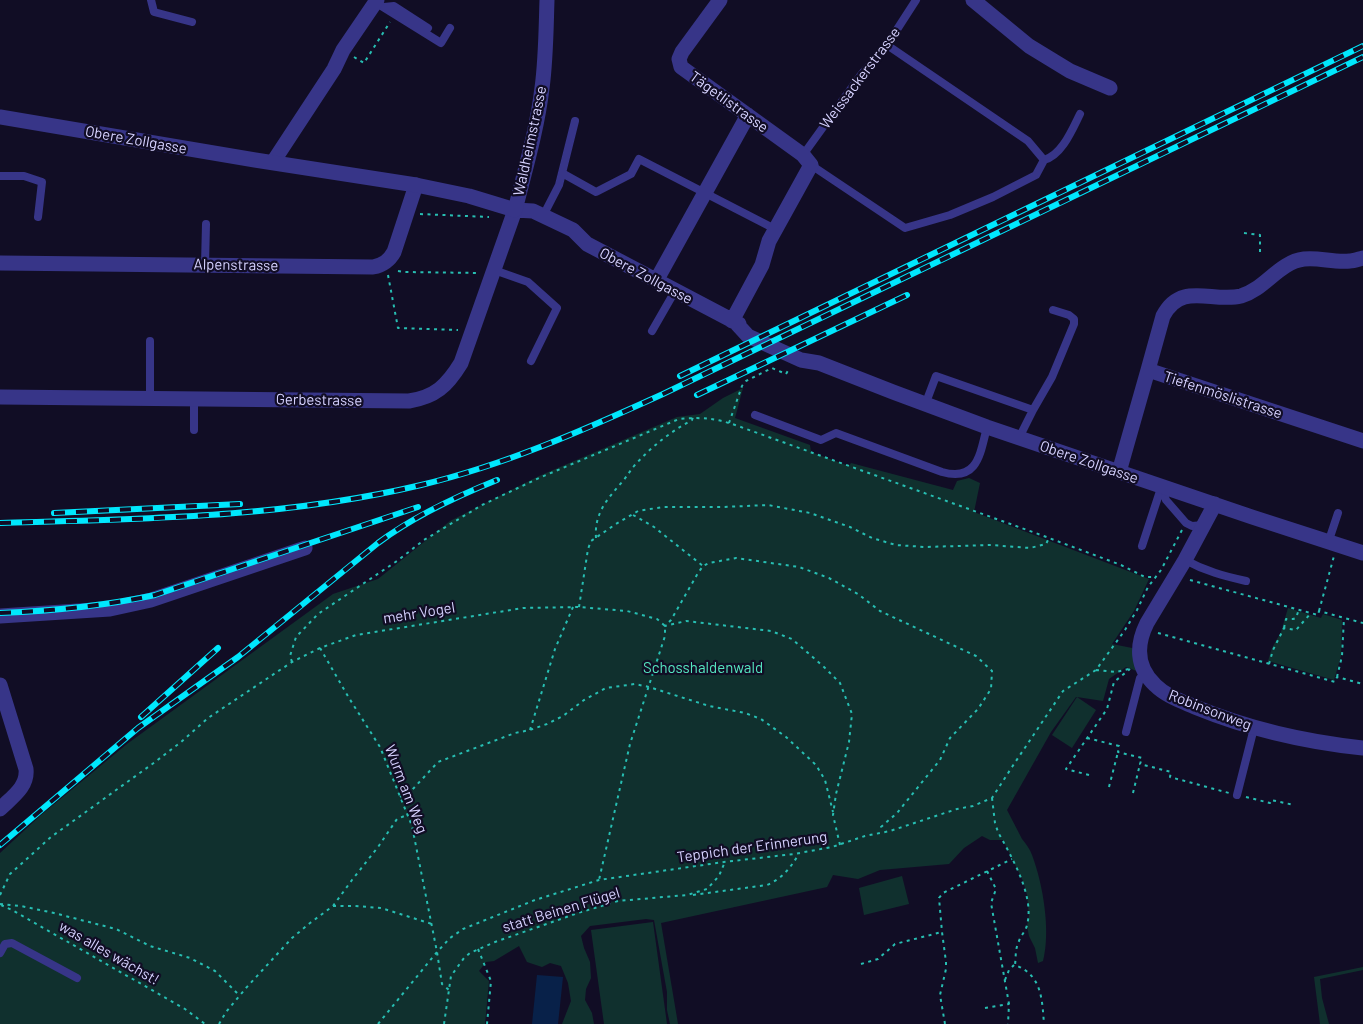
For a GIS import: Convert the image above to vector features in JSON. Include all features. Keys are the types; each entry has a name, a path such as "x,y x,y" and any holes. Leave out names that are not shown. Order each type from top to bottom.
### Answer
{"street":[{"name":"Waldheimstrasse","path":"515,210 536,126 542,89 547,0"},
{"name":"Tägetlistrasse","path":"720,0 682,52 679,59 681,67 807,160"},
{"path":"973,0 1029,46 1070,71 1110,88"},
{"path":"273,162 341,55 379,3"},
{"path":"656,281 748,115"},
{"name":"Obere Zollgasse","path":"0,117 416,185 469,196 515,210 568,240 587,244 735,323 752,327 806,351 819,363 987,427 1363,553"},
{"name":"Weissackerstrasse","path":"735,323 762,265 769,241 807,160"},
{"path":"386,263 394,252 416,185"},
{"name":"Obere Zollgasse","path":"515,210 533,210 573,230 587,244"},
{"name":"Gerbestrasse","path":"0,397 409,401 435,394 446,384 461,363 515,210"},
{"path":"1148,370 1162,316 1174,301 1192,295 1226,298 1245,295 1256,290 1285,267 1302,259 1343,261 1363,258"},
{"name":"Alpenstrasse","path":"0,263 373,267 386,263"},
{"name":"Tiefenmöslistrasse","path":"1119,472 1148,370 1363,441"},
{"path":"1146,673 1139,653 1144,628 1215,504"},
{"path":"0,616 110,609 151,600 305,548"},
{"name":"Robinsonweg","path":"1146,673 1156,687 1169,696 1211,714 1254,728 1320,743 1363,748"},
{"path":"0,684 27,769 27,776 24,784 0,809"}],"lane":[{"path":"151,0 154,12 192,22"},
{"name":"Weissackerstrasse","path":"807,160 860,76 887,45 916,0"},
{"path":"379,3 441,43 450,28"},
{"path":"379,3 394,6 428,28"},
{"path":"887,45 1028,141 1044,160"},
{"path":"807,160 905,228 950,215 993,197 1036,175 1044,160 1058,151 1080,114"},
{"path":"543,216 559,185 575,121"},
{"path":"562,173 596,192 631,174 639,159 775,229"},
{"path":"0,176 24,176 42,182 38,217"},
{"path":"205,265 206,224"},
{"path":"494,271 528,282 557,308 531,361"},
{"path":"652,331 675,291"},
{"path":"1019,438 1052,377 1074,324 1074,319 1069,315 1053,310"},
{"path":"150,341 150,398"},
{"path":"925,405 936,376 1033,410"},
{"path":"194,399 194,430"},
{"path":"755,415 821,440 836,433 942,472 957,475 972,469 978,459 987,427"},
{"path":"1161,486 1166,500 1185,522 1192,525 1205,525"},
{"path":"1142,546 1161,486"},
{"path":"1332,544 1338,513"},
{"path":"1185,560 1201,569 1246,582"},
{"path":"1126,732 1140,678 1146,673"},
{"path":"1237,795 1254,728"},
{"path":"0,953 4,944 9,942 77,978"}],"path":[{"path":"341,55 364,63 395,14"},
{"path":"407,213 495,218 515,210"},
{"path":"1244,233 1260,235 1260,252"},
{"path":"386,263 394,270 404,272 494,271"},
{"path":"386,263 398,328 473,330"},
{"path":"729,423 741,386 746,381 772,368 786,374 792,363"},
{"path":"596,538 595,529 609,496 632,468 661,439 693,420 693,417"},
{"path":"292,662 290,656 296,637 318,614 424,540 472,511 539,478 679,419 693,417 713,418 729,423 1049,538 1121,565 1145,577 1155,577"},
{"path":"579,607 591,541 638,511 663,507 768,505 810,513 850,527 872,538 896,545 925,547 991,545 1030,548 1046,544 1049,538"},
{"path":"632,514 654,527 703,566"},
{"path":"1005,980 1009,970 1015,964 1017,946 1027,926 1029,916 1023,881 995,824 993,798 1063,691 1096,670 1125,630 1148,586 1177,541 1185,522"},
{"path":"1176,574 1318,615 1332,544"},
{"path":"599,880 630,744 665,636 665,626 671,620 703,566 736,558 799,567 829,578 858,594 880,611 976,656 992,671 992,689 978,709 950,738 940,760 911,797 881,827 882,833"},
{"path":"530,730 555,649 573,607"},
{"name":"mehr Vogel","path":"0,895 10,874 51,837 155,762 208,718 292,662 320,648 356,634 523,608 579,607 627,611 657,619 665,626"},
{"path":"1269,664 1287,619 1296,618 1299,609"},
{"path":"1319,611 1363,623"},
{"path":"1284,628 1296,630 1311,613"},
{"path":"1144,628 1335,682 1342,656 1344,618"},
{"path":"665,626 686,621 771,631 792,639 840,683 852,714 849,742 833,815"},
{"name":"Wurm am Weg","path":"320,648 380,747 412,826 442,984 449,990"},
{"path":"1089,775 1066,769 1107,709 1114,682 1130,669 1116,672 1096,670"},
{"path":"1337,676 1363,684"},
{"path":"400,797 412,790 438,762 563,716 584,700 606,688 635,684 709,706 745,713 761,719 786,737 816,765 825,780 840,845"},
{"path":"1087,738 1119,746 1109,786"},
{"path":"1118,752 1142,758 1133,793"},
{"path":"1140,764 1171,772 1170,777 1237,795 1270,803 1271,800 1294,805"},
{"name":"Teppich der Erinnerung","path":"378,1024 450,938 463,929 536,900 599,880 800,853 840,845 993,798"},
{"path":"219,1024 226,1012 292,938 333,906 397,819 407,815"},
{"path":"687,895 767,885 777,880 800,853"},
{"path":"945,1024 940,995 946,969 938,902 941,894 1012,859"},
{"name":"statt Beinen Flügel","path":"444,1024 451,976 470,953 578,913 618,901 687,895 707,889 719,876 724,862"},
{"path":"987,871 996,889 991,903 1009,1004 1008,1024"},
{"path":"0,904 54,913 116,929 150,946 190,958 215,971 240,996"},
{"name":"was alles wächst!","path":"0,904 185,1009 205,1024"},
{"path":"333,906 381,908 432,924"},
{"path":"861,963 879,958 893,945 942,932"},
{"path":"478,949 490,981 487,1024"},
{"path":"1015,964 1030,973 1037,981 1044,1024"},
{"path":"985,1008 1009,1004"}],"green space":[{"name":"Schosshaldenwald","path":"743,388 735,418 810,445 811,452 849,466 851,463 953,490 957,481 969,478 980,483 974,512 1149,579 1134,611 1112,644 1137,649 1145,674 1126,667 1109,679 1103,701 1076,697 1051,732 1007,810 1028,847 1036,867 1045,908 1046,936 1043,961 1038,963 1035,948 1029,936 1027,895 1023,881 1003,840 990,840 982,836 964,848 949,864 880,870 858,879 833,875 827,887 661,923 678,1024 670,1024 667,992 654,920 646,919 590,926 581,936 590,962 591,978 586,989 585,1000 592,1013 594,1024 562,1024 571,1001 568,983 561,966 550,963 542,967 527,962 519,946 494,961 486,962 479,971 489,981 485,1024 0,1024 0,853 41,815 127,744 333,594 378,579 450,521 539,476 677,417 700,414"},
{"path":"1288,608 1321,618 1323,614 1342,620 1341,656 1334,680 1268,661 1281,632"},
{"path":"1077,697 1096,710 1072,748 1052,735"},
{"path":"902,876 909,904 864,915 859,888"},
{"path":"653,922 667,1024 604,1024 591,930"},
{"path":"1363,967 1363,970 1320,979 1329,1024 1320,1024 1314,977"}],"water":[{"path":"537,975 563,977 558,1024 532,1024"}],"railway":[{"path":"680,376 1363,46"},
{"path":"0,523 212,515 317,504 421,485 514,457 663,394 1363,57"},
{"path":"697,395 907,295"},
{"path":"0,845 138,728 238,657 378,543 435,508 497,480"},
{"path":"54,513 240,504"},
{"path":"0,613 78,607 155,595 418,507"},
{"path":"141,717 218,648"}]}
